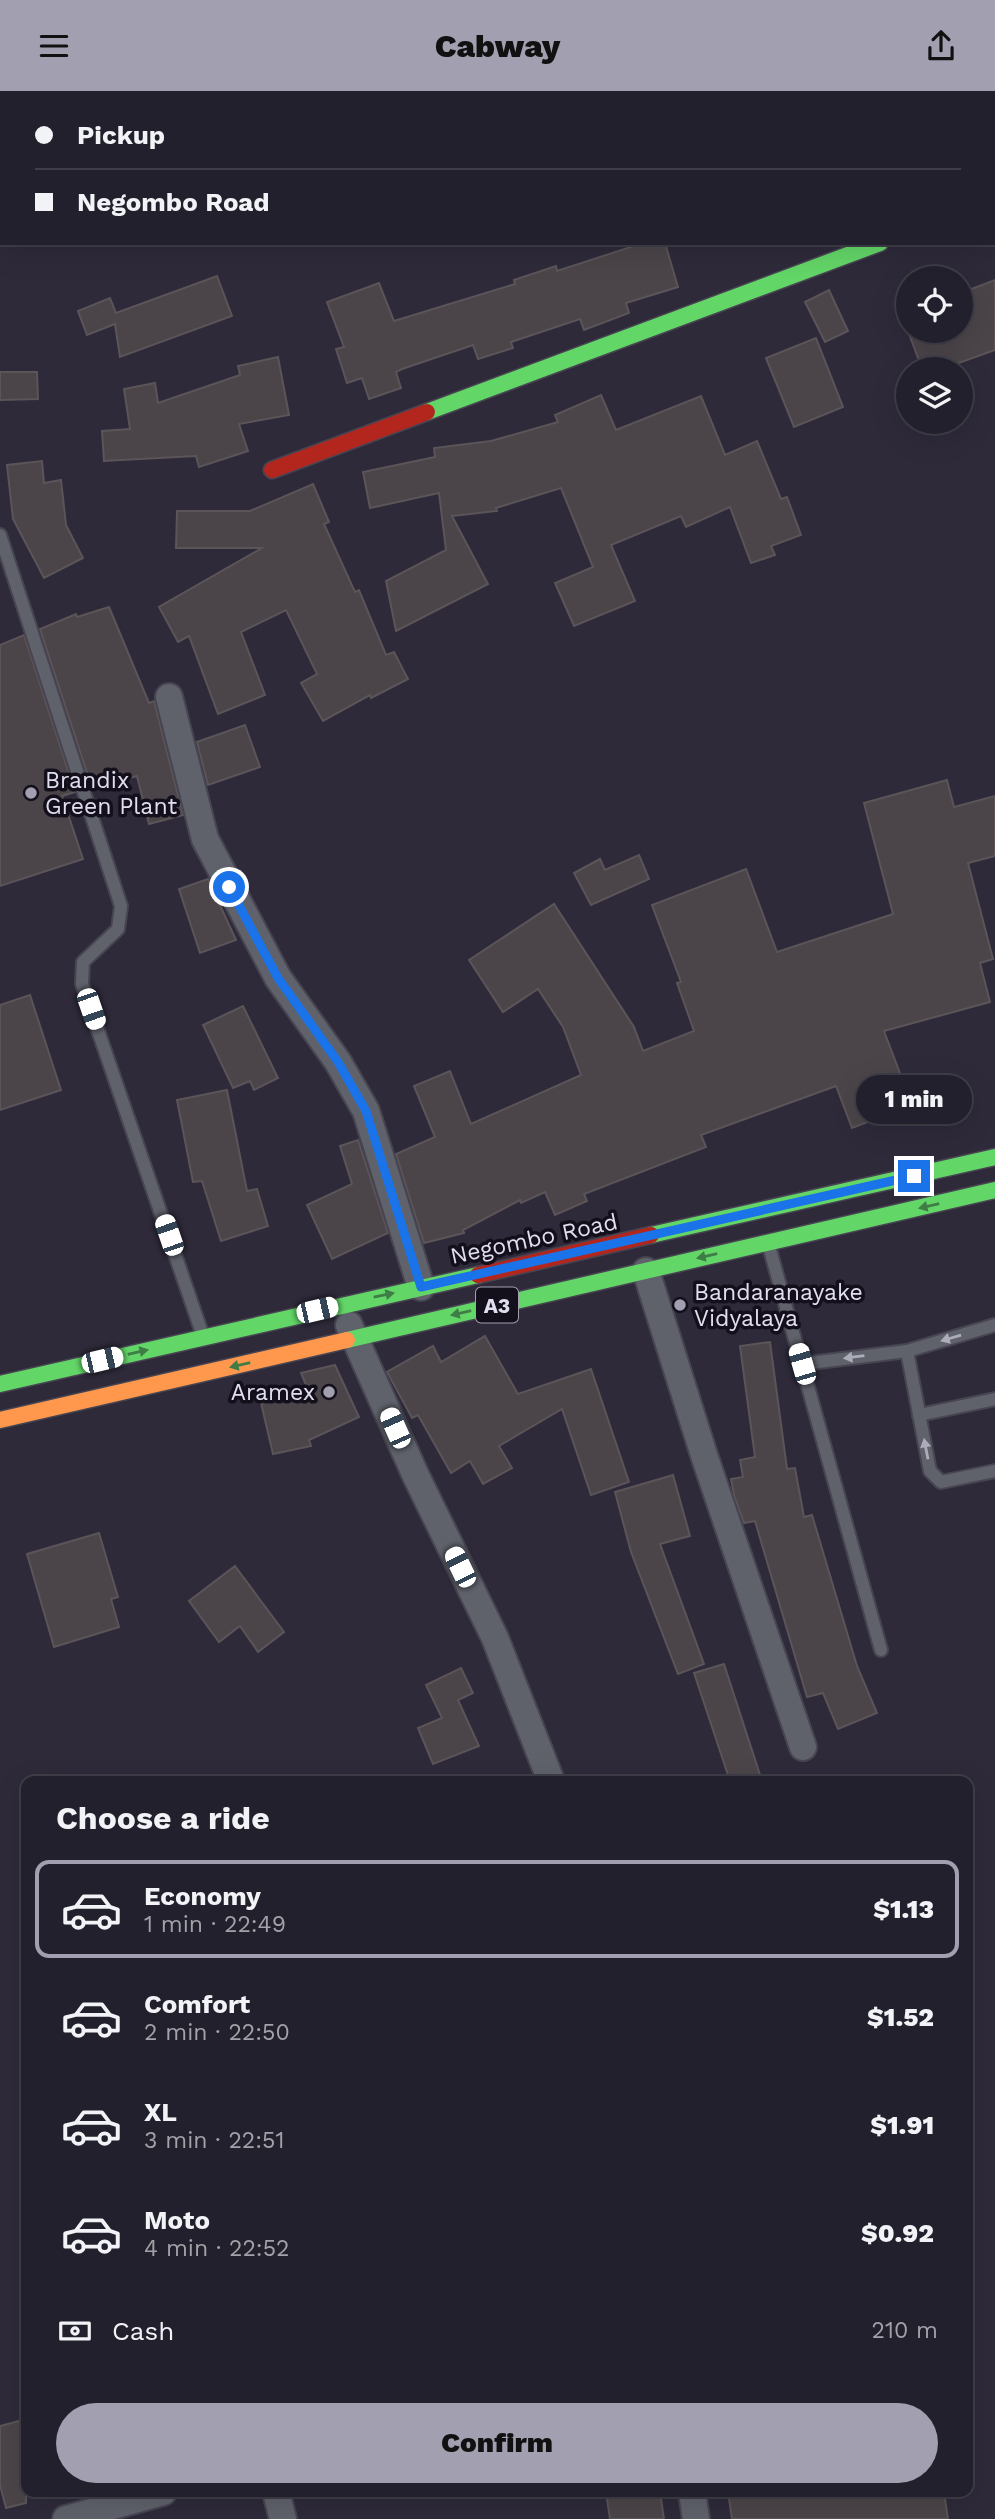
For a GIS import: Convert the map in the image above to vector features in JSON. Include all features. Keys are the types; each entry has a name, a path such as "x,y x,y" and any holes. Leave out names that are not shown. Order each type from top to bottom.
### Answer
{"main road":[{"path":"272,470 875,245"},
{"name":"Negombo Road","path":"0,1384 340,1304 669,1234 995,1157"},
{"name":"A3","path":"0,1420 995,1190"}],"street":[{"path":"169,697 205,839 278,978 338,1062 366,1111 421,1287"},
{"path":"646,1271 704,1455 803,1747"},
{"path":"340,1304 415,1473 495,1638 549,1776"},
{"path":"66,2519 145,2497"},
{"path":"277,2497 283,2519"},
{"path":"693,2497 696,2519"}],"lane":[{"path":"0,535 121,905 118,929 83,962 82,984 203,1337"},
{"path":"768,1243 881,1650"},
{"path":"802,1364 907,1350 995,1325"},
{"path":"907,1350 930,1471 941,1482 995,1471"},
{"path":"919,1415 995,1398"}],"building":[{"path":"637,245 666,245 678,287 626,303 629,313 584,330 580,319 511,342 513,348 478,359 473,345 402,369 396,372 401,388 369,399 362,378 347,383 336,349 344,347 327,302 379,283 394,321 515,284 514,280 556,266 557,271"},
{"path":"217,276 232,316 120,357 115,324 87,335 78,311 110,298 116,313"},
{"path":"995,280 995,350 973,358 918,357 912,343 973,343 973,288"},
{"path":"829,290 848,331 825,342 805,302"},
{"path":"816,338 843,407 794,427 766,358"},
{"path":"278,357 289,415 239,424 248,451 199,467 196,456 104,461 102,431 130,429 124,389 155,383 158,403 240,375 238,366"},
{"path":"0,372 37,372 38,399 0,400"},
{"path":"601,395 616,430 701,396 725,455 757,441 781,499 787,497 801,535 771,546 775,555 751,563 730,507 686,527 681,516 611,545 635,601 574,626 555,583 593,567 561,488 496,508 497,511 452,516 488,584 396,631 386,581 446,550 439,493 370,508 363,472 435,457 434,448 491,441 558,422 555,415"},
{"path":"42,461 44,483 61,480 66,525 83,558 44,578 13,519 7,465"},
{"path":"313,484 329,522 324,524 355,592 359,590 386,655 394,652 408,679 371,698 370,695 323,721 301,683 317,674 286,610 241,632 265,695 218,714 189,636 178,642 159,607 262,548 176,548 177,511 250,511"},
{"path":"109,607 149,703 154,701 183,815 149,824 137,776 92,788 40,629 76,614 77,617"},
{"name":"Brandix Green Plant","path":"24,635 75,792 62,796 83,859 0,886 0,645"},
{"path":"245,725 260,767 208,785 197,742"},
{"path":"947,780 954,807 995,796 995,856 968,863 993,959 980,963 990,1002 884,1031 912,1105 852,1128 836,1086 701,1135 706,1147 584,1194 587,1201 555,1215 545,1192 521,1203 520,1200 463,1230 464,1233 424,1243 396,1154 435,1137 414,1086 450,1071 471,1124 581,1075 563,1027 538,989 503,1012 469,960 554,904 634,1027 643,1051 694,1031 677,983 681,982 652,905 746,869 777,952 893,914 864,803"},
{"path":"639,855 649,879 591,905 574,873 600,859 605,870"},
{"path":"208,879 236,940 200,953 179,889"},
{"path":"30,995 61,1090 0,1110 0,1005"},
{"path":"243,1006 278,1078 254,1090 250,1081 233,1088 203,1025"},
{"path":"227,1090 247,1191 257,1189 268,1226 221,1241 202,1181 193,1182 177,1100"},
{"path":"358,1140 388,1233 332,1259 307,1205 352,1184 340,1146"},
{"path":"485,1336 518,1394 591,1369 629,1482 591,1495 562,1409 499,1446 512,1468 483,1484 470,1461 451,1473 418,1415 412,1418 387,1372 433,1346 441,1362"},
{"path":"770,1342 787,1469 795,1468 804,1517 812,1515 857,1666 877,1713 838,1729 823,1693 807,1697 755,1521 744,1523 731,1479 743,1477 740,1460 755,1457 740,1346"},
{"path":"335,1365 359,1417 309,1440 311,1446 273,1454 261,1403 309,1392 301,1373"},
{"path":"673,1475 690,1536 660,1544 704,1664 678,1674 631,1552 615,1492"},
{"path":"99,1533 118,1597 111,1599 119,1627 54,1647 27,1554"},
{"path":"235,1566 284,1632 258,1652 240,1626 219,1642 189,1601"},
{"path":"724,1664 760,1776 728,1776 694,1673"},
{"path":"461,1668 473,1693 458,1700 479,1746 433,1764 418,1728 442,1718 426,1685"},
{"path":"21,2420 21,2497 26,2497 26,2503 6,2508 0,2485 0,2426"},
{"path":"607,2497 661,2497 664,2519 610,2519"},
{"path":"729,2497 945,2497 948,2519 732,2519"}],"traffic: fast":[{"path":"427,412 875,245"},
{"path":"651,1235 995,1157"},
{"path":"347,1340 995,1190"},
{"path":"0,1384 478,1275"}],"traffic: slow":[{"path":"0,1420 347,1340"}],"traffic: jam":[{"path":"272,470 427,412"},
{"path":"478,1275 651,1235"}],"place":[{"name":"Brandix Green Plant","path":"31,793"},
{"name":"Bandaranayake Vidyalaya","path":"680,1305"},
{"name":"Aramex","path":"329,1392"}],"route":[{"path":"229,887 278,978 338,1062 366,1111 421,1287 669,1234 914,1176"}]}
